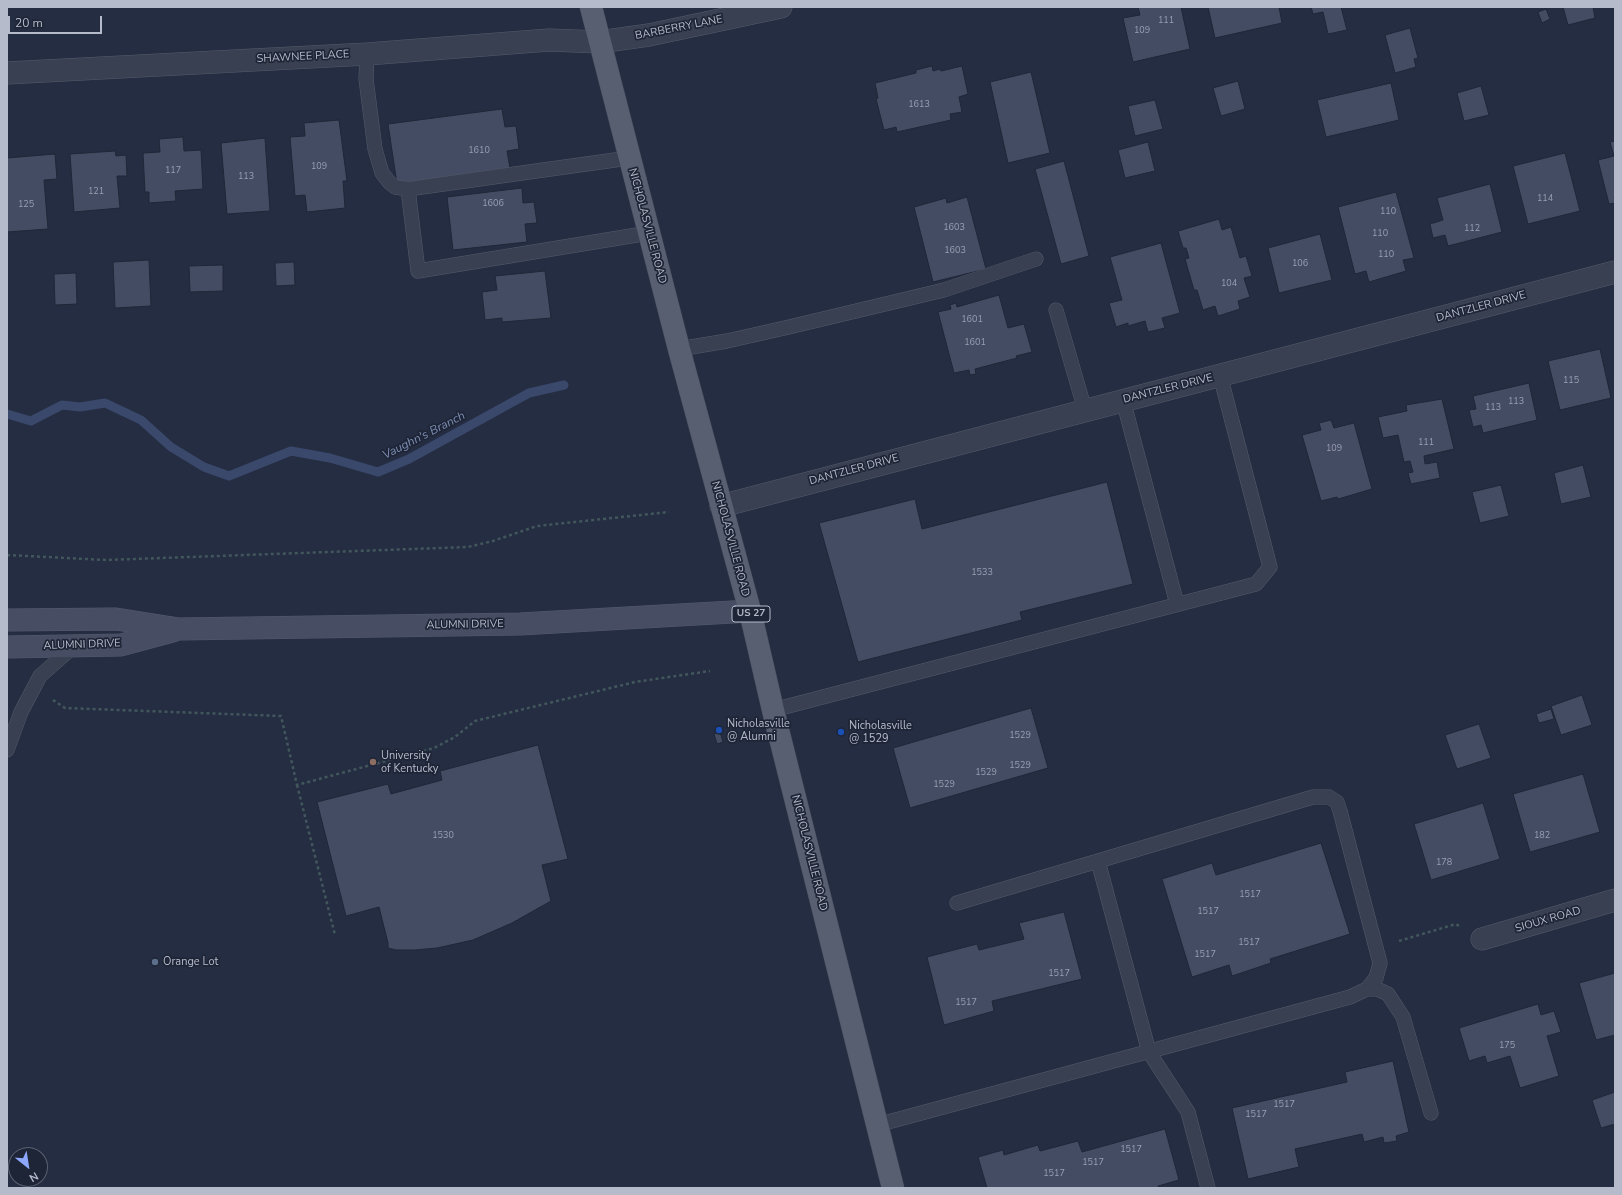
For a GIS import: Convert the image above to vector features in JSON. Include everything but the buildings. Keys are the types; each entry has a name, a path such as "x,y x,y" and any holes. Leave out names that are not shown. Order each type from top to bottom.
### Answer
{"main road":[{"name":"NICHOLASVILLE ROAD","path":"591,7 679,349 750,611 773,710 893,1188"},
{"name":"ALUMNI DRIVE","path":"7,620 116,619 180,629 520,624 750,611"},
{"name":"ALUMNI DRIVE","path":"7,647 121,646 180,629"}],"street":[{"name":"BARBERRY LANE","path":"599,42 649,35 781,7"},
{"name":"SHAWNEE PLACE","path":"7,73 367,54 549,40 599,42"},
{"name":"DANTZLER DRIVE","path":"721,506 1615,272"},
{"name":"SIOUX ROAD","path":"1482,939 1615,900"}],"lane":[{"path":"367,54 366,79 374,148 382,173 395,187 408,190 629,158"},
{"path":"408,190 418,270 649,233"},
{"path":"679,349 789,327 944,290 1036,259"},
{"path":"1056,310 1085,410"},
{"path":"773,710 1256,584 1270,567 1220,375"},
{"path":"1123,400 1177,604"},
{"path":"7,750 7,746 21,712 40,676 74,646"},
{"path":"957,903 1313,796 1329,797 1337,802 1340,811 1380,963 1376,978 1367,989"},
{"path":"1098,861 1149,1052 1188,1112 1208,1188"},
{"path":"877,1125 1350,997 1367,989 1377,989 1388,994 1403,1016 1430,1113"}],"path":[{"path":"7,555 106,560 468,547 493,541 537,526 668,512"},
{"path":"297,785 434,748 455,737 475,721 635,682 710,671"},
{"path":"48,697 65,708 280,716 335,935"},
{"path":"1376,948 1456,924 1482,939"}],"waterway":[{"name":"Vaughn's Branch","path":"7,414 31,421 62,405 80,407 105,403 141,420 171,447 204,467 229,476 291,451 330,458 378,472 409,459 529,393 564,385"}],"place":[{"name":"Nicholasville @ Alumni","path":"719,730"},
{"name":"Nicholasville @ 1529","path":"841,732"},
{"name":"University of Kentucky","path":"373,762"},
{"name":"Orange Lot","path":"155,962"}]}
